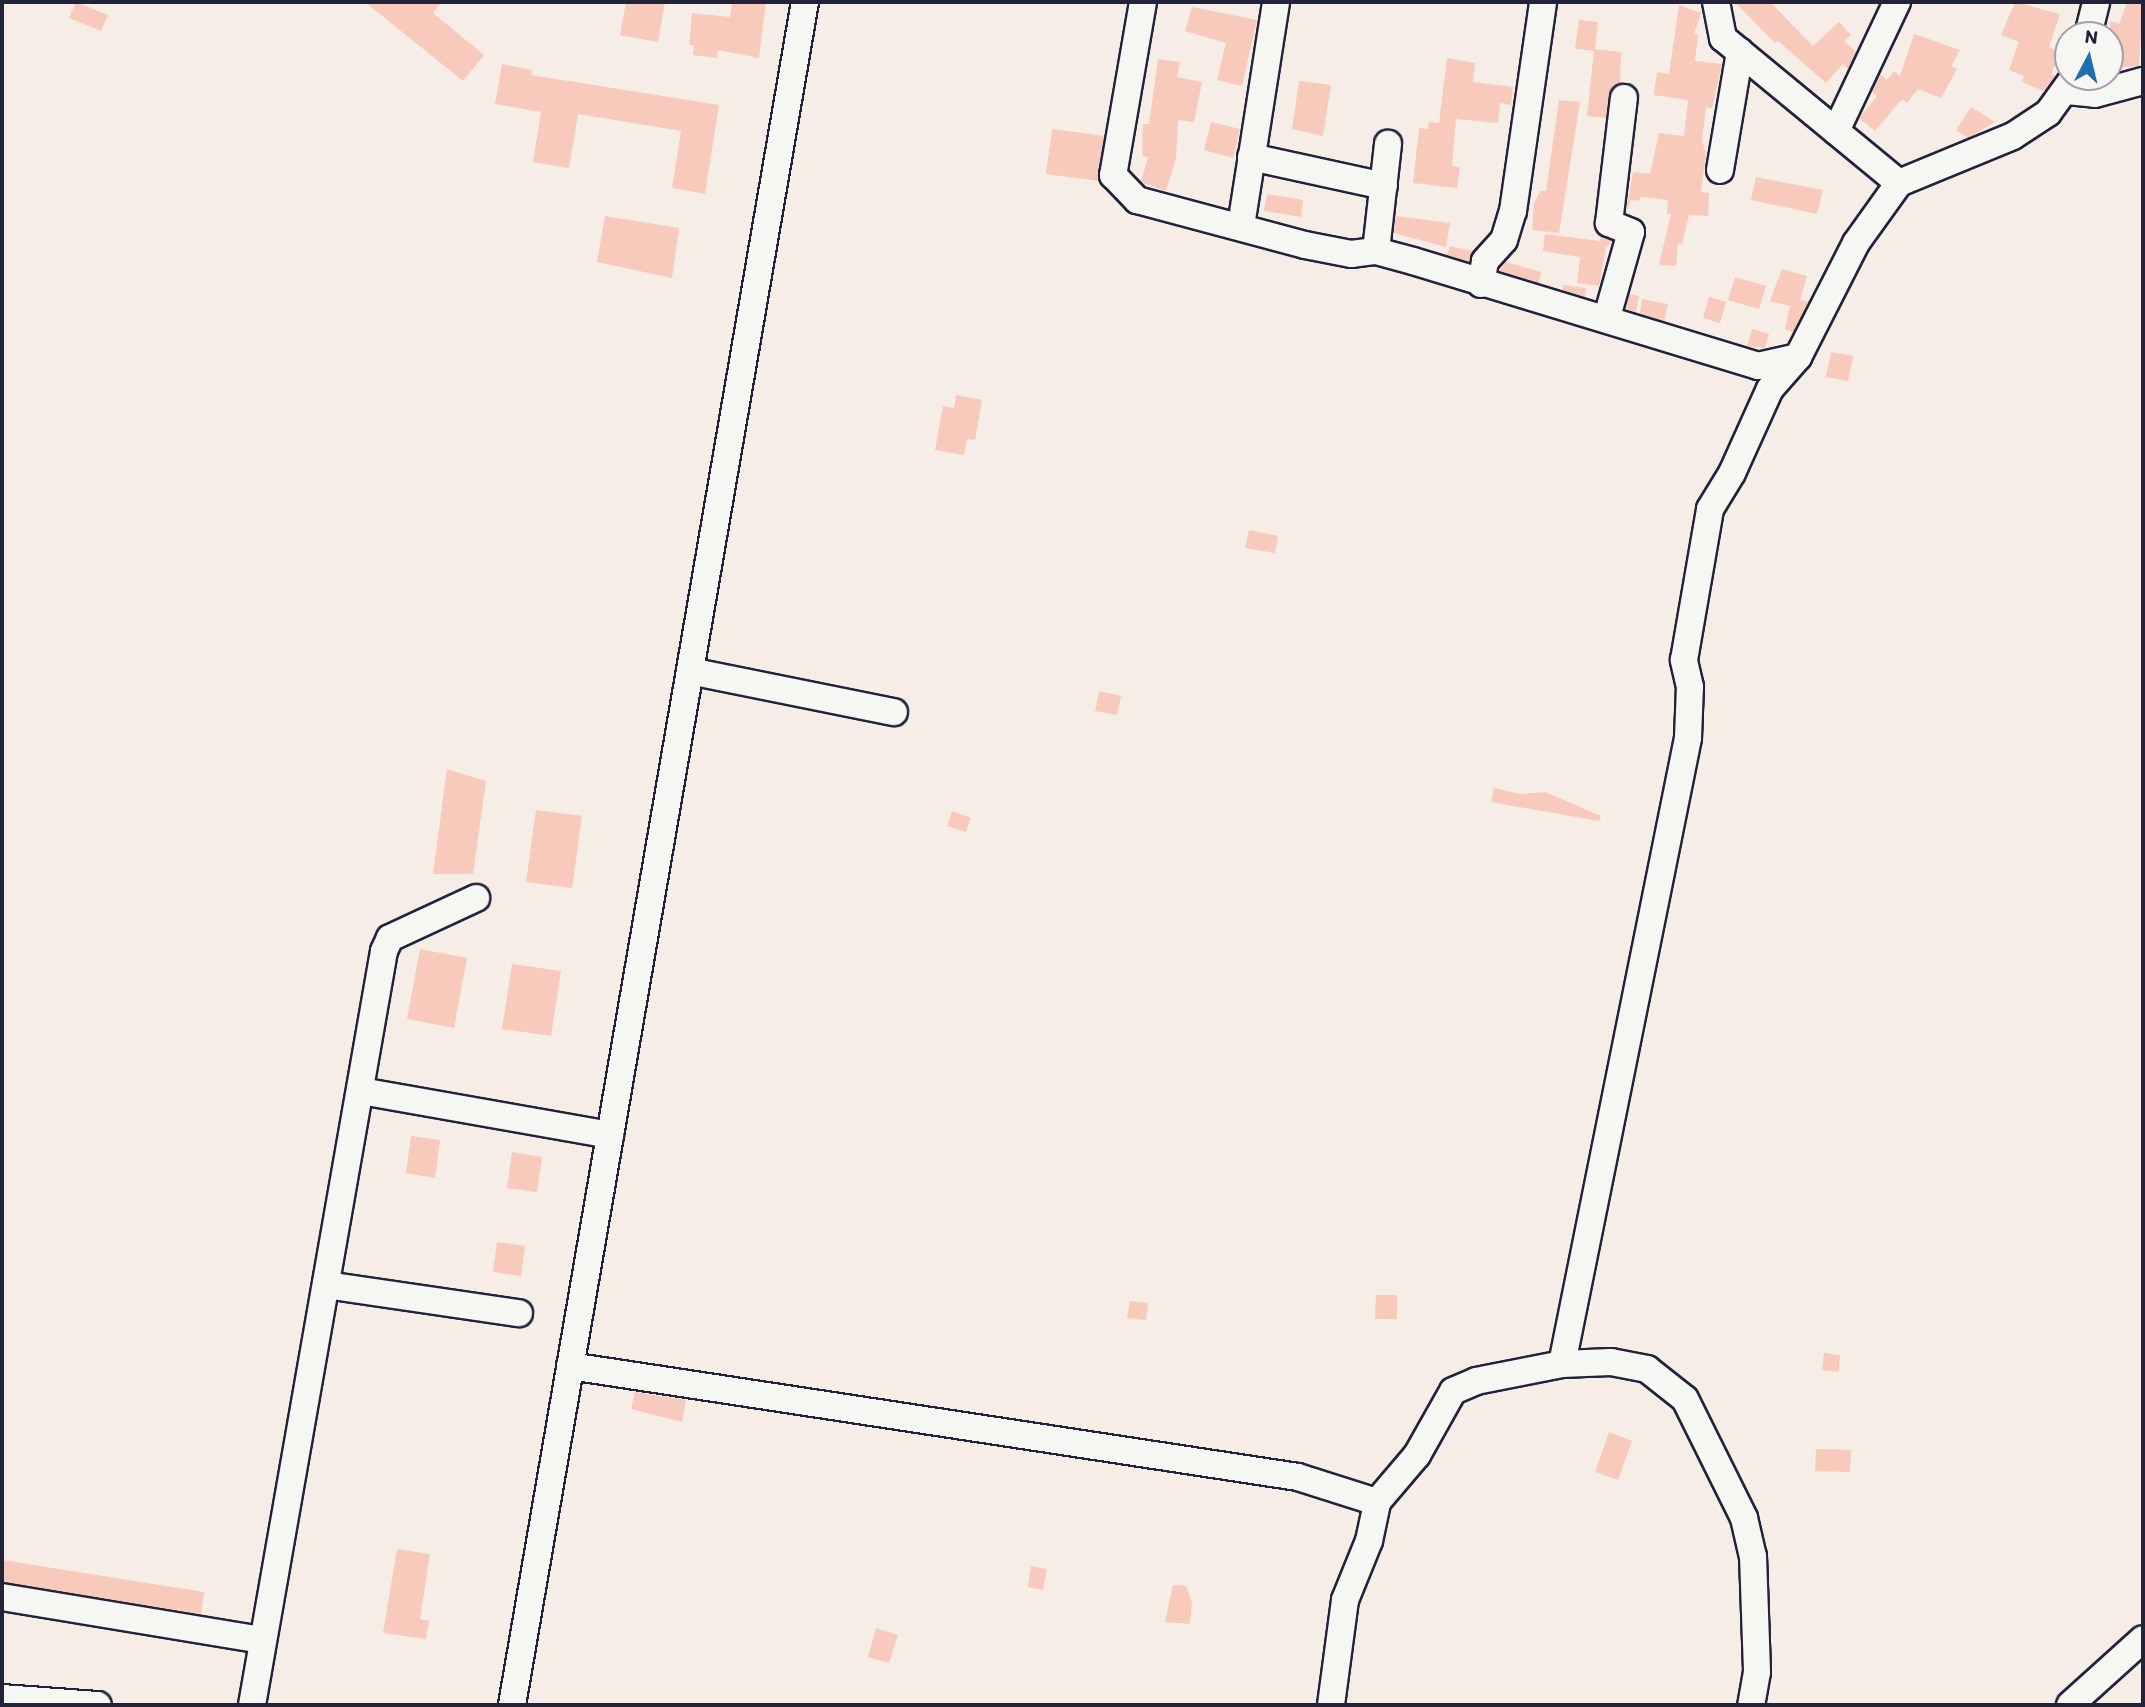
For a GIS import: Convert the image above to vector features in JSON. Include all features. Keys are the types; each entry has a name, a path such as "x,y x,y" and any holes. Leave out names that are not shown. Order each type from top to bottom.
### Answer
{"street":[{"path":"512,1705 805,2"},
{"path":"1143,2 1113,174 1122,188 1153,208 1241,226 1351,254 1376,251 1481,284 1607,317 1764,378"},
{"path":"1241,226 1276,2"},
{"path":"1481,284 1485,261 1504,240 1513,211 1543,2"},
{"path":"1716,2 1723,38 1899,183"},
{"path":"1836,131 1897,2"},
{"path":"2091,21 2096,2"},
{"path":"1720,170 1740,52"},
{"path":"2124,86 2143,81"},
{"path":"1562,1364 1584,1274 1688,738 1690,687 1684,660 1702,536 1710,509 1732,473 1764,378 1798,357 1856,243 1899,183 2013,136 2048,113 2065,91"},
{"path":"2088,91 2095,94 2106,91"},
{"path":"1607,317 1631,232 1609,223 1624,98"},
{"path":"1376,251 1388,144"},
{"path":"1251,158 1384,186"},
{"path":"690,671 894,712"},
{"path":"252,1705 390,938 476,898"},
{"path":"361,1091 610,1135"},
{"path":"326,1285 519,1313"},
{"path":"1331,1705 1345,1600 1369,1541 1377,1502 1417,1455 1453,1391 1476,1381 1562,1364 1611,1362 1647,1369 1685,1399 1744,1518 1752,1556 1757,1672 1751,1705"},
{"path":"570,1366 1298,1478 1377,1502"},
{"path":"2,1597 262,1640"},
{"path":"2070,1705 2143,1639"},
{"path":"2,1698 99,1705"}],"building":[{"path":"76,2 108,15 101,31 69,18"},
{"path":"365,2 442,2 433,13 484,55 463,81"},
{"path":"626,2 665,2 658,42 620,35"},
{"path":"732,2 766,2 759,58 718,50 717,58 693,55 694,45 689,45 692,13 730,17"},
{"path":"1735,2 1770,2 1813,46 1839,22 1851,35 1844,41 1856,52 1848,69 1843,64 1826,83 1778,41 1775,43"},
{"path":"2015,2 2060,14 2058,21 2054,21 2049,47 2054,49 2054,67 2051,74 2054,77 2044,91 2022,82 2024,76 2009,70 2019,42 2001,35"},
{"path":"2127,2 2143,2 2139,66 2124,67 2124,21 2120,21"},
{"path":"1679,5 1701,13 1694,34 1698,35 1695,61 1722,64 1712,108 1706,107 1702,140 1706,154 1701,192 1709,193 1708,216 1689,215 1682,244 1678,243 1676,266 1659,265 1671,214 1667,214 1668,200 1640,197 1639,201 1631,200 1626,213 1633,172 1650,174 1659,133 1684,136 1688,100 1654,95 1657,72 1669,74"},
{"path":"1192,7 1257,20 1242,86 1217,80 1226,43 1185,31"},
{"path":"1579,20 1598,22 1595,49 1621,52 1620,83 1611,89 1606,118 1587,116 1594,51 1575,49"},
{"path":"1914,34 1960,50 1951,66 1957,69 1941,98 1918,89 1907,103 1902,99 1875,131 1859,118 1877,96 1872,92 1880,74 1887,80 1894,71 1900,76"},
{"path":"1447,58 1475,63 1473,82 1513,87 1511,105 1500,103 1498,123 1456,119 1452,166 1460,167 1457,188 1413,183 1419,128 1428,129 1429,122 1439,123"},
{"path":"1158,59 1180,62 1177,77 1202,82 1194,122 1178,120 1176,158 1166,191 1141,182 1148,157 1142,156 1143,124 1149,124"},
{"path":"502,64 532,70 531,75 719,105 705,194 672,188 681,131 578,114 569,168 533,162 541,112 495,104"},
{"path":"1299,81 1331,85 1323,136 1292,129"},
{"path":"1559,100 1580,102 1559,233 1532,230 1534,204 1540,191 1546,191"},
{"path":"1971,107 1995,122 1968,138 1956,130"},
{"path":"1211,122 1240,129 1233,158 1204,150"},
{"path":"1052,129 1104,136 1099,181 1046,174"},
{"path":"1756,177 1823,190 1817,214 1751,200"},
{"path":"1267,194 1303,200 1301,217 1264,211"},
{"path":"605,216 679,228 672,278 597,262"},
{"path":"1396,216 1450,223 1446,247 1394,233"},
{"path":"1545,234 1600,241 1601,236 1612,241 1606,248 1599,286 1577,283 1580,257 1543,251"},
{"path":"1450,246 1473,251 1469,262 1447,255"},
{"path":"1506,262 1541,272 1539,283 1499,271"},
{"path":"1782,269 1807,276 1800,300 1808,302 1793,332 1785,329 1790,306 1770,301"},
{"path":"1735,277 1766,286 1759,309 1728,300"},
{"path":"1563,285 1586,288 1585,297 1563,290"},
{"path":"1630,294 1639,296 1636,312 1626,309"},
{"path":"1709,297 1726,302 1720,323 1703,318"},
{"path":"1642,299 1668,304 1664,321 1640,313"},
{"path":"1752,329 1769,334 1765,348 1747,346"},
{"path":"1831,352 1853,356 1848,381 1826,377"},
{"path":"956,395 982,400 975,440 967,439 964,455 935,450 943,406 954,408"},
{"path":"1249,530 1278,536 1275,553 1245,548"},
{"path":"1099,691 1121,696 1117,715 1095,711"},
{"path":"447,769 486,781 473,874 433,874"},
{"path":"1494,788 1520,794 1545,792 1601,816 1599,821 1491,802"},
{"path":"536,810 582,816 572,888 526,882"},
{"path":"952,811 971,818 966,832 947,826"},
{"path":"420,949 467,958 454,1028 407,1019"},
{"path":"512,964 561,971 551,1036 502,1029"},
{"path":"411,1136 440,1140 435,1178 406,1173"},
{"path":"512,1152 542,1157 537,1192 507,1188"},
{"path":"497,1242 525,1246 521,1276 493,1272"},
{"path":"1376,1295 1397,1295 1397,1319 1375,1319"},
{"path":"1130,1301 1148,1303 1146,1320 1127,1318"},
{"path":"1824,1353 1840,1355 1839,1372 1822,1370"},
{"path":"635,1392 686,1400 682,1422 631,1409"},
{"path":"1609,1432 1632,1441 1618,1480 1595,1472"},
{"path":"1816,1449 1851,1450 1850,1472 1815,1471"},
{"path":"397,1549 430,1554 420,1619 429,1621 426,1639 383,1633"},
{"path":"2,1560 204,1592 201,1614 2,1582"},
{"path":"1031,1566 1047,1569 1043,1590 1028,1587"},
{"path":"1173,1585 1186,1586 1192,1602 1190,1624 1165,1622"},
{"path":"876,1628 898,1635 889,1663 868,1657"}]}
